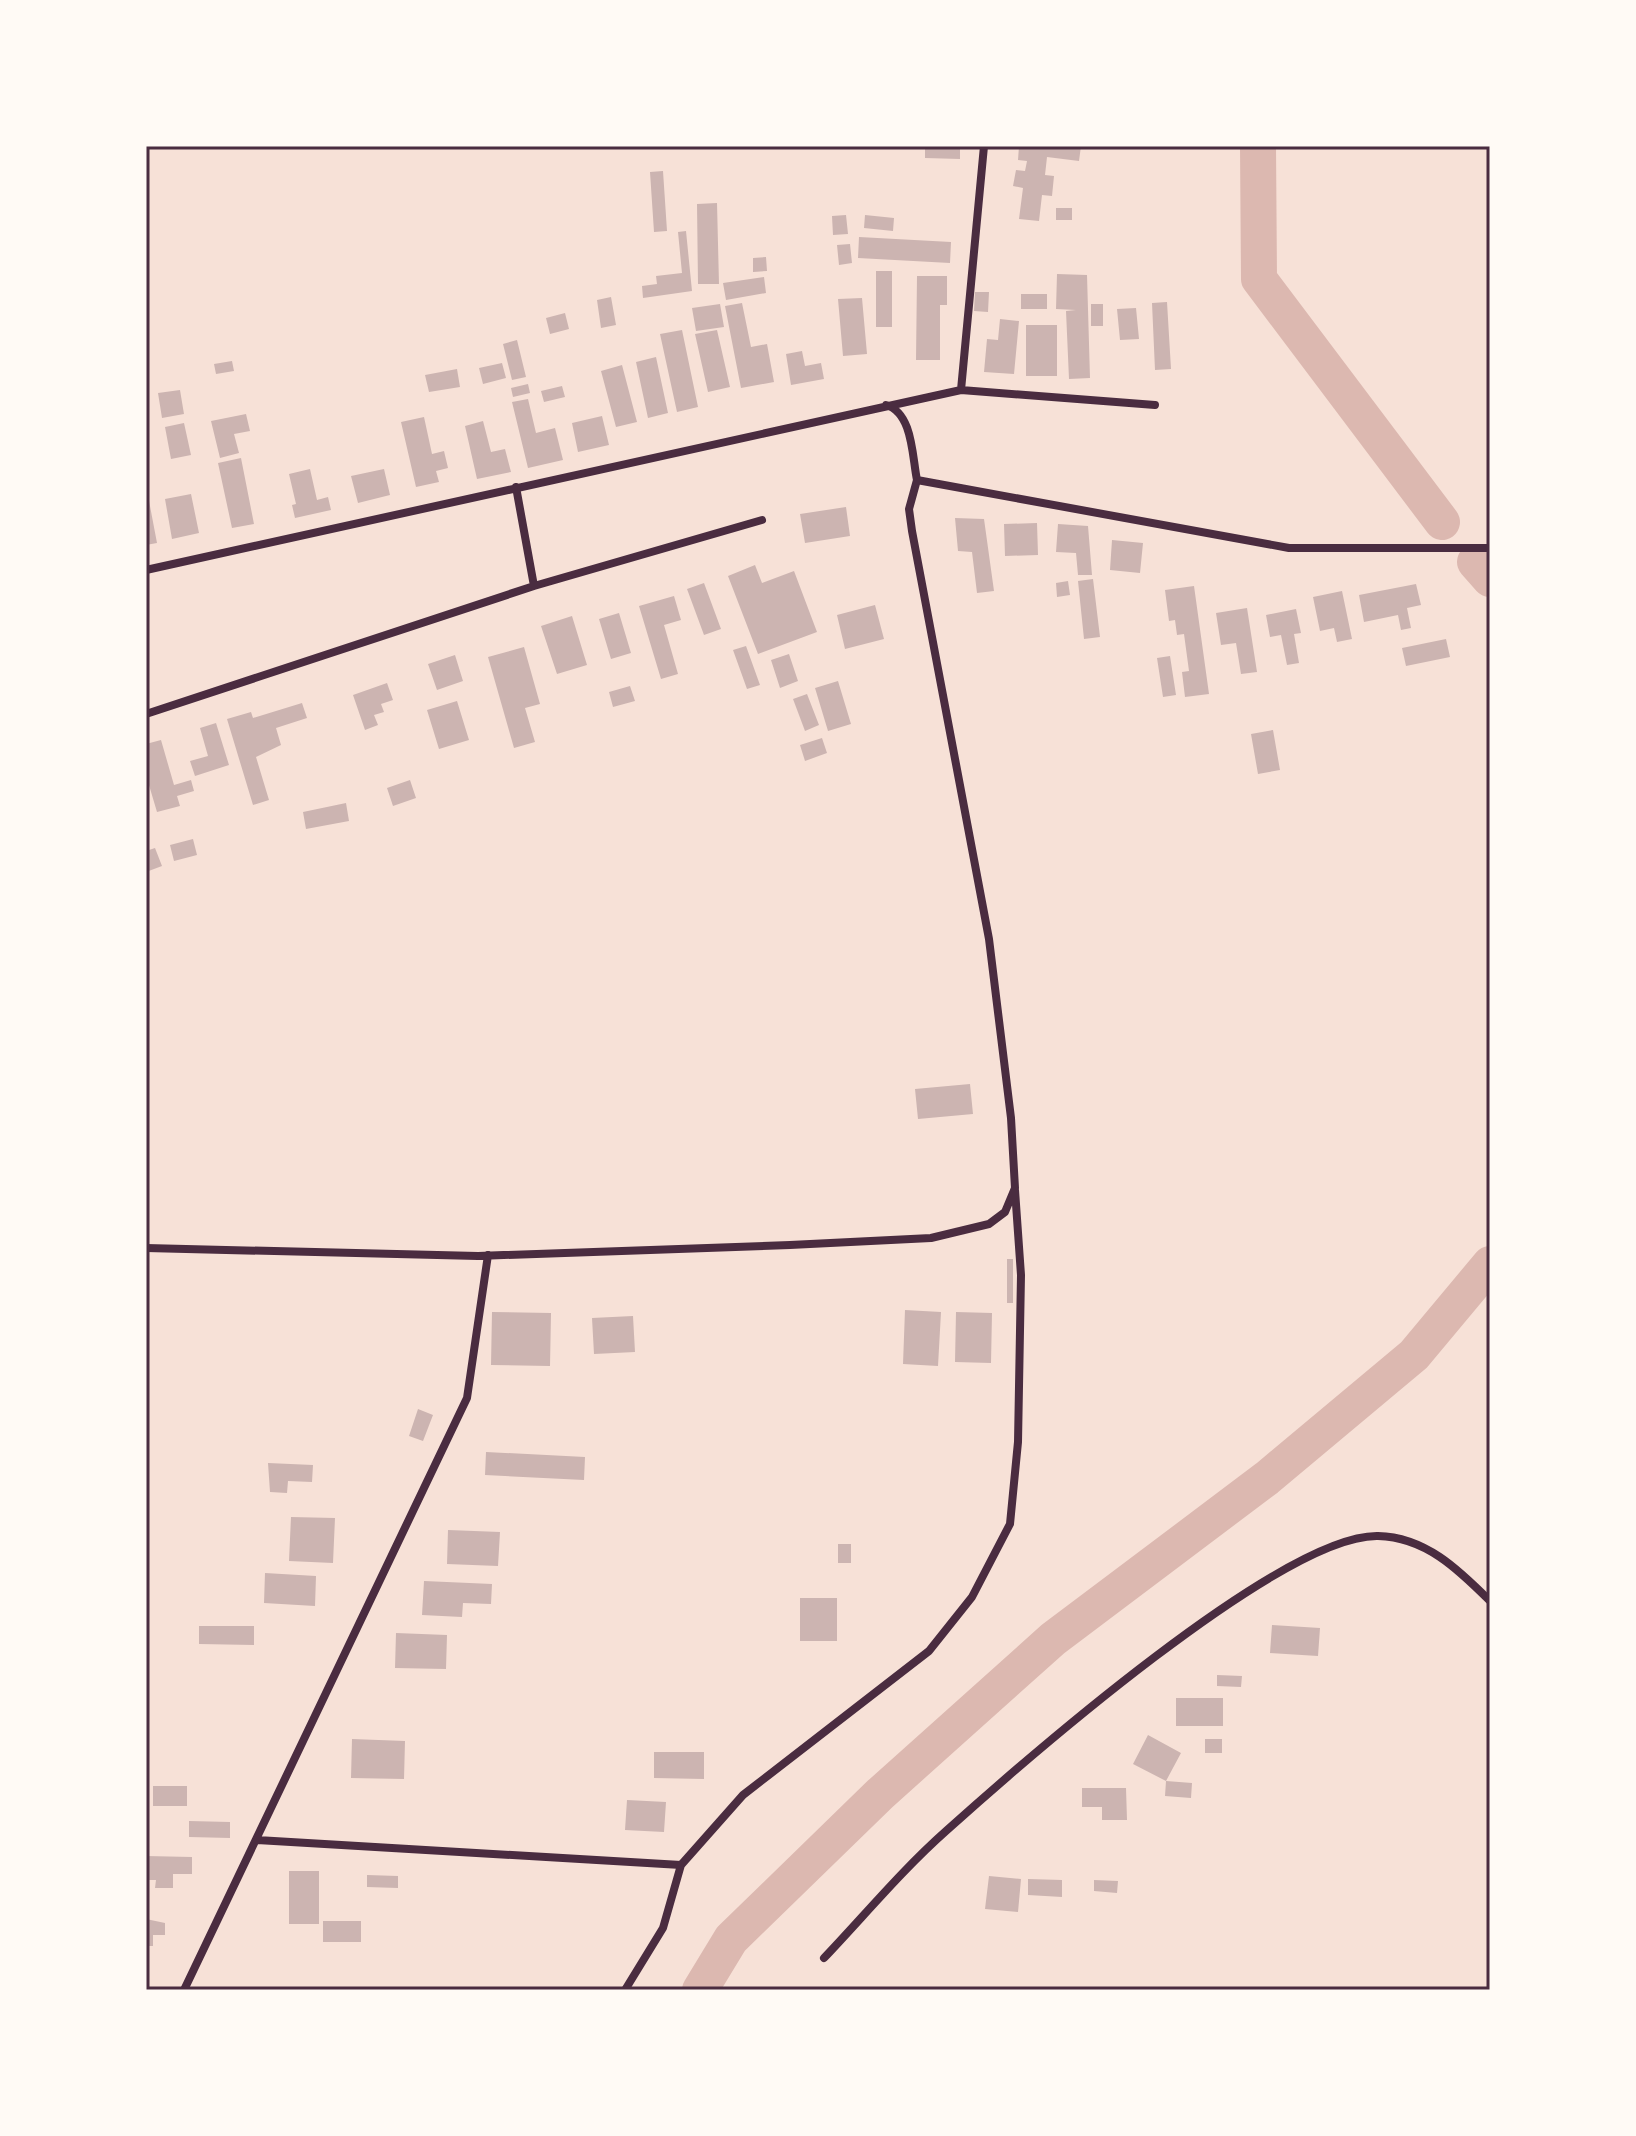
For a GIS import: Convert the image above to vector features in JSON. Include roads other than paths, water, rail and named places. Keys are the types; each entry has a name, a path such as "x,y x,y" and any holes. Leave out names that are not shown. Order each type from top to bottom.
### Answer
{"street":[{"path":"961,390 984,146"},
{"path":"146,570 961,390 1155,405"},
{"path":"625,1990 663,1928 681,1865 743,1795 929,1651 972,1597 1010,1524 1018,1442 1021,1275 1011,1118 989,939 911,520 911,492 917,480 904,417 897,408 886,405"},
{"path":"917,480 1289,548 1490,548"},
{"path":"516,487 534,586"},
{"path":"146,714 534,586 762,520"},
{"path":"146,1248 488,1255 931,1238 989,1224 1005,1212 1015,1188"},
{"path":"184,1990 467,1398 488,1255"},
{"path":"824,1958 944,1833 1096,1703 1203,1623 1295,1562 1334,1544 1356,1538 1405,1539 1428,1547 1490,1601"},
{"path":"257,1840 681,1865"}],"waterway":[{"path":"1258,146 1259,279 1442,522"},
{"path":"1475,562 1490,579"},
{"path":"700,1990 731,1939 880,1794 1053,1639 1267,1478 1414,1355 1490,1264"}]}
